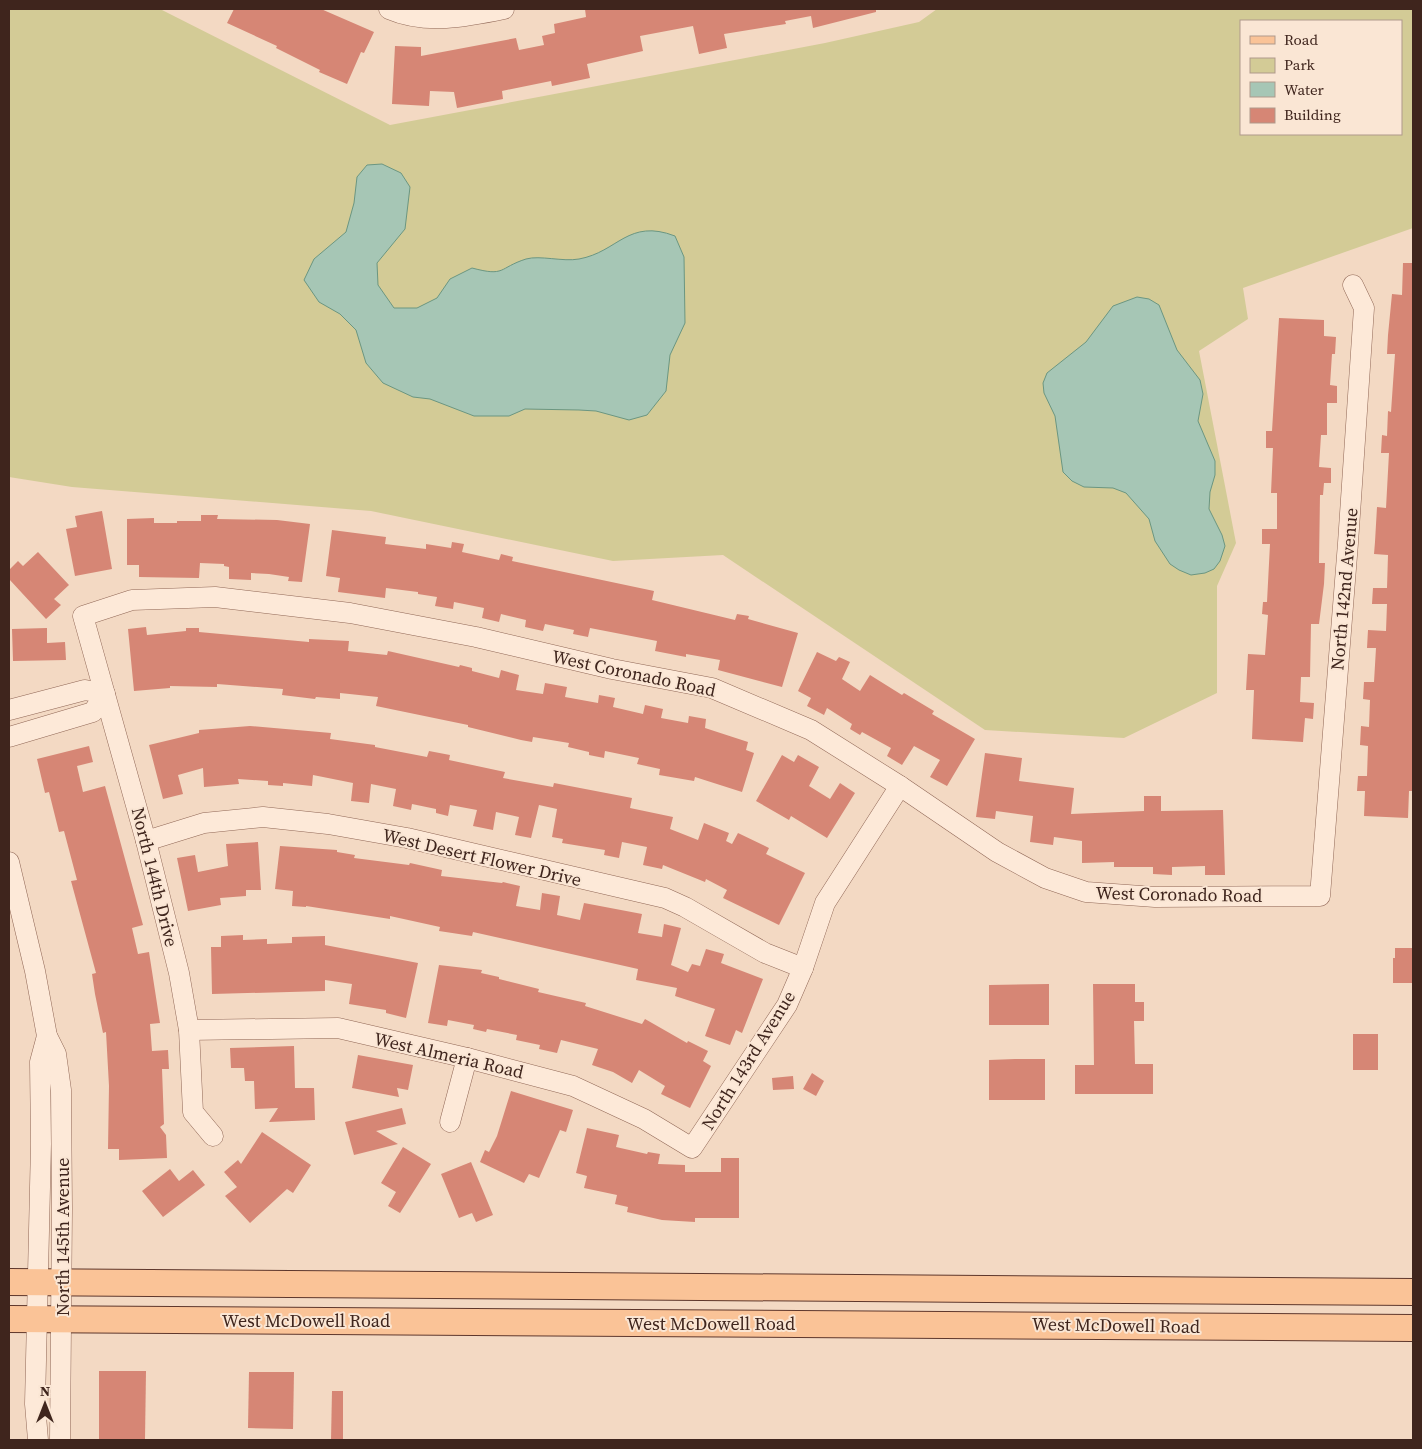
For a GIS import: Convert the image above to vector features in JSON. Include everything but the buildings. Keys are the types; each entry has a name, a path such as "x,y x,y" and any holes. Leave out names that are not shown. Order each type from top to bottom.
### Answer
{"main road":[{"name":"West McDowell Road","path":"9,1282 1403,1292"},
{"path":"1045,1290 1045,1325"},
{"path":"1403,1292 1403,1328"},
{"name":"West McDowell Road","path":"9,1319 1403,1328"}],"street":[{"path":"389,9 399,13 434,18 464,17 504,9"},
{"name":"North 142nd Avenue","path":"1320,896 1348,543 1364,308 1353,285"},
{"name":"West Coronado Road","path":"83,616 132,600 215,597 350,613 476,637 612,669 712,688 812,730 900,786 997,852 1045,878 1086,892 1155,897 1320,896"},
{"name":"North 144th Drive","path":"83,616 146,841 179,973 189,1030 192,1112 213,1136"},
{"path":"9,710 86,690 105,694 93,712 9,737"},
{"name":"North 143rd Avenue","path":"692,1148 787,1005 803,968 826,902 900,786"},
{"name":"West Desert Flower Drive","path":"146,841 204,823 263,816 328,824 407,838 665,898 685,907 765,953 803,968"},
{"name":"North 145th Avenue","path":"9,862 35,971 47,1036 56,1054 61,1090 50,1282 50,1319 60,1440"},
{"name":"West Almeria Road","path":"189,1030 338,1028 467,1058 573,1086 644,1119 692,1148"},
{"path":"450,1122 467,1058"},
{"name":"North 145th Avenue","path":"38,1440 35,1404 50,1319"}],"green space":[{"path":"9,9 160,9 390,125 825,43 919,22 937,9 1413,9 1413,228 1243,288 1248,319 1199,351 1236,543 1217,586 1217,693 1124,738 985,730 723,555 613,561 371,511 72,487 9,477"}],"water":[{"path":"382,164 401,173 410,187 405,229 377,263 378,285 394,308 417,308 437,298 450,279 472,268 491,272 532,258 579,259 604,250 624,238 646,231 675,236 684,257 685,323 670,355 666,391 647,415 629,420 596,411 525,409 509,416 474,416 430,399 413,397 383,383 366,363 356,330 340,314 319,302 304,280 314,259 346,232 354,203 357,177 367,165"},
{"path":"1137,297 1149,299 1159,305 1177,350 1200,380 1203,394 1198,421 1215,461 1215,475 1210,492 1209,509 1222,535 1225,546 1220,561 1214,569 1205,573 1191,575 1170,564 1155,541 1149,519 1126,493 1113,488 1084,487 1072,481 1063,472 1055,416 1044,393 1043,383 1047,373 1086,342 1113,306"}]}
